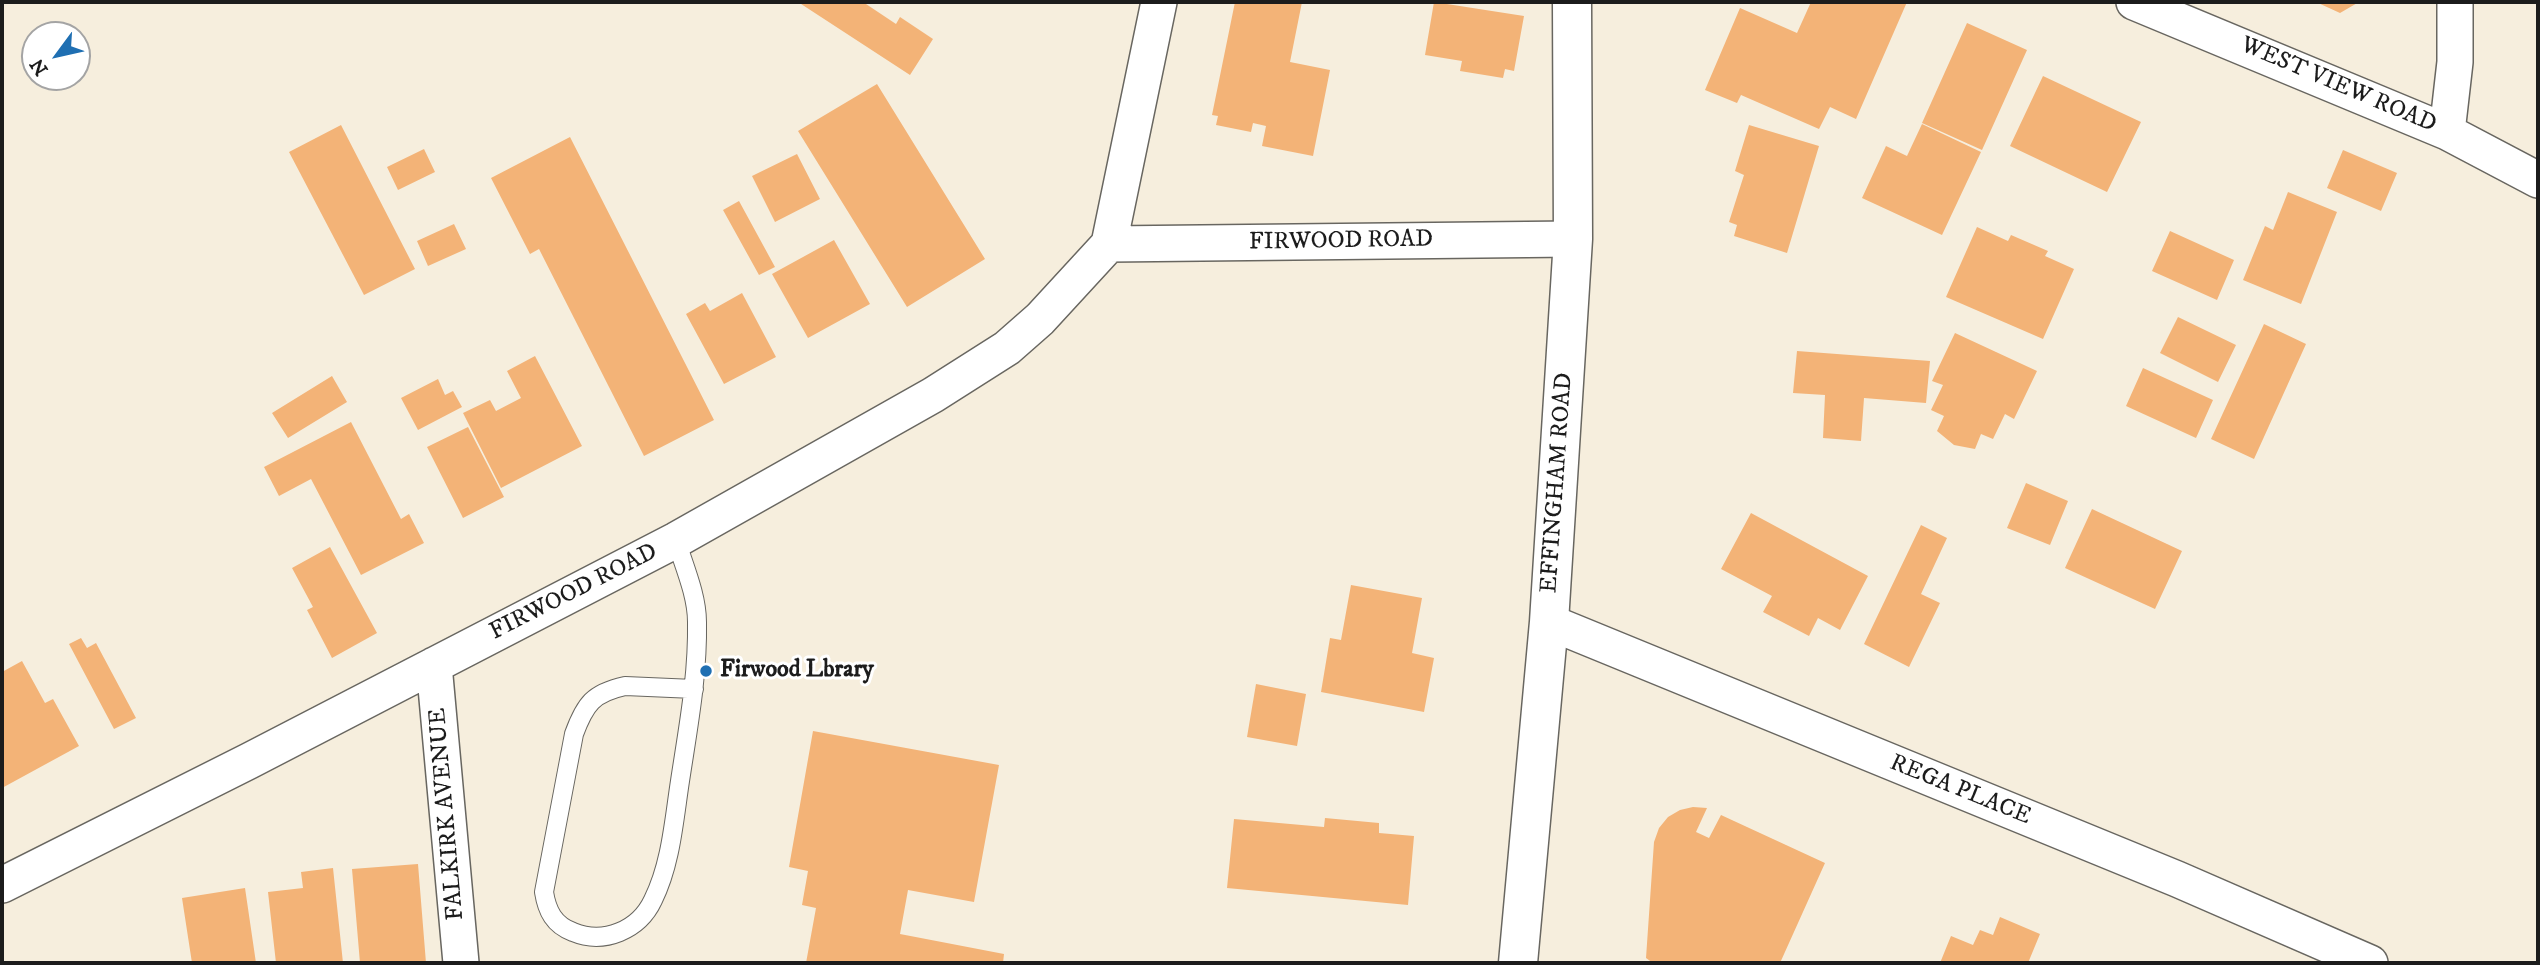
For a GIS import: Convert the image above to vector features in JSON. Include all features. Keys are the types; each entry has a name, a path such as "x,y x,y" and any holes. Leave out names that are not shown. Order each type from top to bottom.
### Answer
{"street":[{"name":"EFFINGHAM ROAD","path":"1518,963 1549,622 1573,239 1572,2"},
{"name":"WEST VIEW ROAD","path":"2134,2 2447,132 2538,180"},
{"path":"2447,132 2455,62 2455,2"},
{"path":"1109,244 1157,3"},
{"name":"FIRWOOD ROAD","path":"2,885 249,761 676,540 933,395 1007,348 1040,319 1109,244 1573,239"},
{"name":"REGA PLACE","path":"1549,622 2177,879 2370,963"},
{"name":"FALKIRK AVENUE","path":"435,665 461,963"}],"lane":[{"path":"676,540 697,620 694,689 663,874 653,901 643,915 629,927 615,935 601,938 573,933 554,920 548,912 544,892 574,734 583,711 592,699 625,686 694,689"}],"building":[{"path":"798,2 863,2 896,24 900,17 933,39 910,75"},
{"path":"1235,2 1302,2 1290,62 1330,70 1313,156 1262,146 1266,126 1253,123 1251,132 1216,125 1218,116 1212,115"},
{"path":"1434,2 1524,16 1514,71 1505,69 1503,78 1460,71 1462,61 1425,55"},
{"path":"1811,2 1907,2 1856,119 1830,107 1819,129 1741,95 1737,103 1705,90 1740,8 1797,33"},
{"path":"2316,2 2359,2 2340,13"},
{"path":"1967,23 2027,50 1982,150 1922,123"},
{"path":"2043,76 2141,122 2107,192 2010,146"},
{"path":"877,84 985,259 907,307 798,131"},
{"path":"1922,124 1981,152 1942,235 1862,198 1886,146 1907,156"},
{"path":"341,125 415,269 364,295 289,152"},
{"path":"1749,125 1819,146 1787,253 1734,236 1737,225 1729,222 1744,175 1735,171"},
{"path":"570,137 714,420 644,456 539,249 530,254 491,178"},
{"path":"424,149 435,172 398,190 387,167"},
{"path":"2343,150 2397,173 2381,211 2327,188"},
{"path":"797,154 820,199 775,222 752,176"},
{"path":"2288,192 2337,212 2301,304 2243,280 2265,226 2273,230"},
{"path":"739,201 775,267 759,275 723,210"},
{"path":"454,224 466,249 428,266 417,241"},
{"path":"1977,227 2008,241 2011,235 2048,251 2045,256 2074,269 2043,339 1946,297"},
{"path":"2170,231 2234,260 2217,300 2152,271"},
{"path":"834,240 870,304 808,338 772,274"},
{"path":"742,293 776,357 724,384 686,314 705,303 710,311"},
{"path":"2178,317 2236,345 2218,382 2160,353"},
{"path":"2264,324 2306,344 2254,459 2211,439"},
{"path":"1955,333 2037,371 2014,419 2005,414 1993,439 1981,434 1975,449 1954,445 1937,431 1944,416 1931,410 1943,385 1932,381"},
{"path":"1797,351 1930,361 1926,403 1864,398 1861,441 1823,438 1825,395 1793,393"},
{"path":"535,356 582,446 501,488 463,413 490,400 496,411 521,398 507,371"},
{"path":"2143,368 2213,400 2196,438 2126,406"},
{"path":"332,376 347,402 288,438 272,413"},
{"path":"438,379 445,395 453,391 462,407 418,430 401,398"},
{"path":"351,422 401,519 409,514 424,543 361,575 311,479 279,496 264,467"},
{"path":"468,427 504,497 463,518 427,447"},
{"path":"2026,483 2068,501 2050,545 2007,528"},
{"path":"2092,509 2182,551 2155,609 2065,568"},
{"path":"1751,513 1868,576 1840,630 1818,618 1809,636 1763,612 1772,596 1721,569"},
{"path":"1921,525 1947,538 1921,594 1940,603 1909,667 1864,644"},
{"path":"330,547 377,633 332,658 307,610 313,607 292,568"},
{"path":"1351,585 1422,598 1412,653 1434,658 1424,712 1321,692 1330,638 1341,640"},
{"path":"81,638 87,648 96,643 136,718 114,729 69,644"},
{"path":"22,661 45,703 53,699 79,746 2,788 2,672"},
{"path":"1256,684 1306,694 1297,746 1247,737"},
{"path":"813,731 999,765 974,902 908,890 900,934 1004,954 1003,963 806,963 816,908 802,905 808,871 789,867"},
{"path":"1693,807 1707,808 1696,832 1709,838 1721,815 1825,863 1780,963 1653,963 1646,958 1654,842 1659,828 1668,817"},
{"path":"1325,818 1379,823 1379,833 1414,836 1408,905 1227,888 1234,819 1324,827"},
{"path":"418,864 426,963 360,963 352,869"},
{"path":"333,868 343,963 276,963 268,892 303,888 301,872"},
{"path":"245,888 256,963 192,963 182,898"},
{"path":"2000,917 2040,934 2028,963 1940,963 1951,936 1973,945 1980,930 1993,935"}],"place":[{"name":"Firwood Lbrary","path":"706,671"}]}
